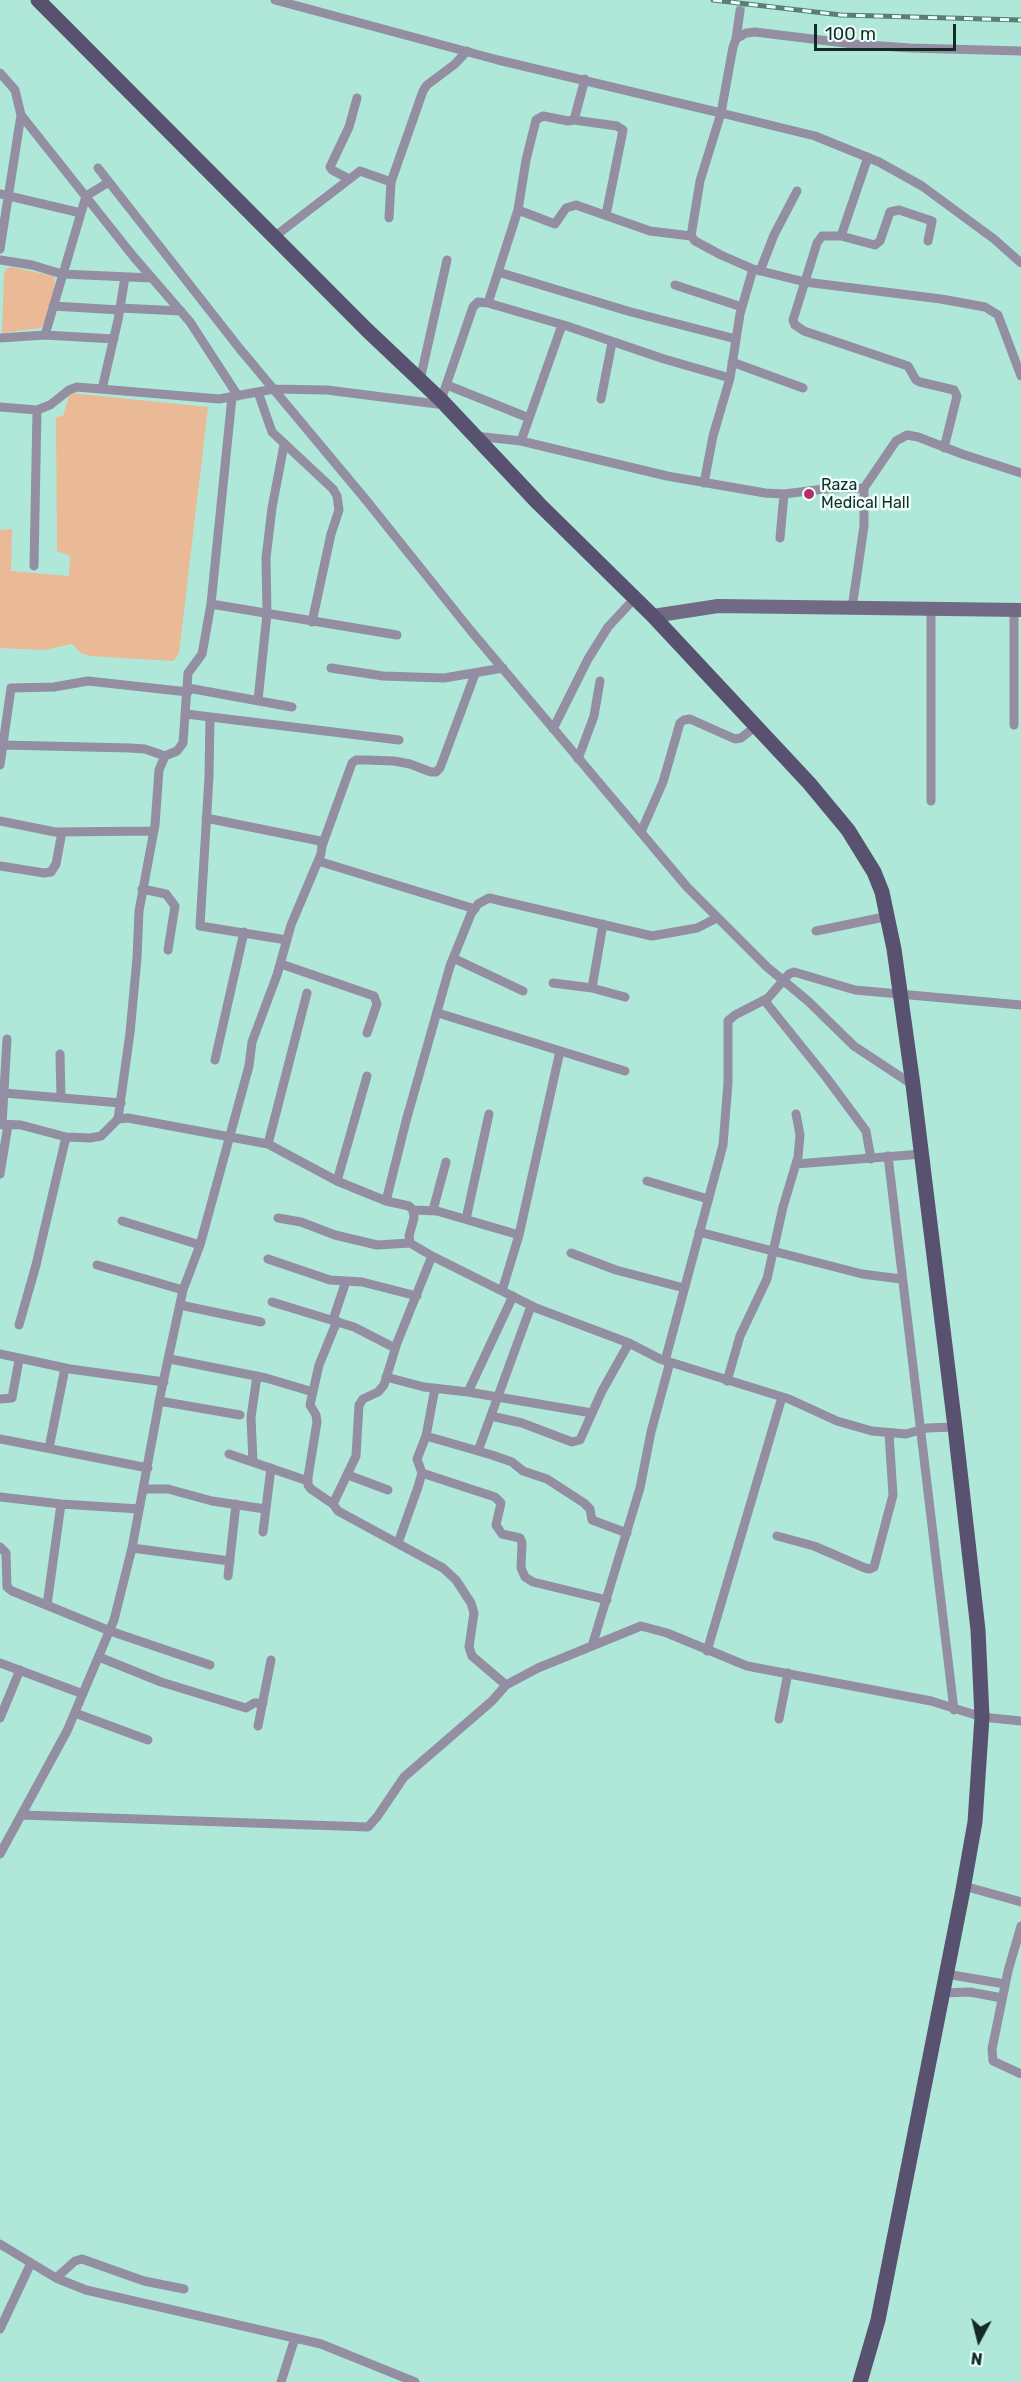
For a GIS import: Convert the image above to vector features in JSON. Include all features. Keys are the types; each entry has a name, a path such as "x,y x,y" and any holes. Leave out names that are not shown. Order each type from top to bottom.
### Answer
{"main road":[{"path":"38,0 443,403 539,504 653,616 756,726 848,830 874,872 889,916 922,1154 978,1629 982,1717 975,1822 964,1886 878,2320 860,2382"}],"street":[{"path":"275,0 467,51 815,136 868,157 922,186 994,239 1021,263"},
{"path":"691,236 700,181 721,114 740,11"},
{"path":"736,39 746,33 755,32 865,45 1021,51"},
{"path":"389,218 391,182 423,92 427,85 455,64 467,51"},
{"path":"0,73 15,90 21,115 5,195 0,249"},
{"path":"574,120 585,79"},
{"path":"349,179 330,167 349,127 357,98"},
{"path":"3,1125 21,1125 66,1137 90,1138 101,1136 118,1119 132,1013 137,958 136,940 142,889 154,831 159,770 165,756 181,748 186,714 188,672 202,654 211,604 235,396 181,311 21,115"},
{"path":"488,303 518,210 526,160 536,120 543,116 617,126 623,130 606,215"},
{"path":"841,236 868,157"},
{"path":"98,168 156,244 274,389 553,729 687,887 783,981 854,1046 913,1085"},
{"path":"274,237 349,179 363,171 391,182"},
{"path":"45,335 86,196 109,182"},
{"path":"704,483 713,436 730,378 742,307 757,270 797,191"},
{"path":"5,195 81,213"},
{"path":"518,210 555,224 570,205 578,206 656,232 691,236 695,241 721,255 757,270 805,282 941,299 991,310 998,315 1021,376"},
{"path":"928,241 932,221 899,210 890,212 880,241 875,245 841,236 820,238 793,315 795,325 804,331 905,364 916,380 950,388 956,392 944,448"},
{"path":"0,260 32,265 62,274 152,278"},
{"path":"420,380 447,260"},
{"path":"498,272 591,301 736,339"},
{"path":"102,389 125,277"},
{"path":"675,285 742,307"},
{"path":"0,407 37,410 50,405 69,390 77,387 196,399 235,396 274,389 327,390 443,403 473,307 478,302 562,325 612,343 730,378"},
{"path":"54,306 181,311"},
{"path":"521,441 562,325"},
{"path":"0,338 45,335 114,339"},
{"path":"601,399 612,343"},
{"path":"732,362 802,388"},
{"path":"447,385 529,418"},
{"path":"258,392 269,426 284,445 333,489 339,504 312,622"},
{"path":"34,566 37,410"},
{"path":"852,608 864,526 864,488 889,450 901,437 907,435 918,437 944,448 1021,473"},
{"path":"475,436 521,441 704,483 784,494 824,489 864,488"},
{"path":"258,700 267,614 266,558 272,507 284,445"},
{"path":"780,538 784,494"},
{"path":"553,729 588,659 608,627 634,598"},
{"path":"211,604 397,635"},
{"path":"653,616 718,606 1018,610 1014,725"},
{"path":"931,608 931,801"},
{"path":"331,668 383,676 444,678 503,668"},
{"path":"0,1854 4,1838 22,1815 75,1713 114,1620 132,1548 159,1401 170,1359 183,1290 200,1245 249,1066 252,1042 352,763 356,760 394,761 436,772 440,768 475,674"},
{"path":"0,765 2,726 9,691 16,686 48,687 88,681 188,690 292,707"},
{"path":"578,759 598,700 600,681"},
{"path":"186,714 399,741"},
{"path":"210,717 199,923 202,927 287,940"},
{"path":"640,832 663,782 680,723 690,719 735,739 741,738 756,726"},
{"path":"2,745 145,749 165,756"},
{"path":"206,818 320,841 322,846"},
{"path":"0,821 62,832 154,831"},
{"path":"0,866 44,873 51,872 56,864 62,832"},
{"path":"318,861 475,909"},
{"path":"142,889 166,894 175,906 168,950"},
{"path":"386,1201 406,1121 453,958 478,904 489,898 642,935 663,936 697,928 717,918"},
{"path":"816,931 889,916"},
{"path":"592,988 603,924"},
{"path":"215,1060 244,932"},
{"path":"453,958 523,991"},
{"path":"280,964 374,996 377,1004 367,1033"},
{"path":"592,1646 627,1533 684,1288 723,1145 728,1083 728,1022 764,1000 789,974 794,972 855,990 1021,1005"},
{"path":"553,983 592,988 625,997"},
{"path":"268,1144 307,993"},
{"path":"764,1000 866,1131 871,1159"},
{"path":"438,1013 625,1071"},
{"path":"0,1174 8,1040"},
{"path":"502,1291 519,1234 560,1051"},
{"path":"60,1054 61,1098"},
{"path":"336,1181 367,1076"},
{"path":"4,1093 121,1103"},
{"path":"466,1219 489,1114"},
{"path":"727,1381 740,1336 763,1292 796,1164 800,1135 796,1114"},
{"path":"118,1119 128,1118 268,1144 336,1181 386,1201 409,1206 413,1210 414,1218 409,1236 410,1243"},
{"path":"20,1325 66,1137"},
{"path":"796,1164 922,1154"},
{"path":"888,1156 954,1710"},
{"path":"433,1210 446,1162"},
{"path":"647,1181 708,1199"},
{"path":"413,1210 433,1210 519,1234"},
{"path":"278,1218 301,1221 335,1235 377,1245 410,1243 531,1306 629,1343 668,1361 782,1397 837,1421 873,1431 906,1434 920,1430 955,1427"},
{"path":"122,1221 200,1245"},
{"path":"699,1232 862,1274 902,1279"},
{"path":"571,1252 616,1270 684,1288"},
{"path":"333,1504 356,1456 359,1405 370,1395 378,1392 386,1377 395,1348 432,1256"},
{"path":"268,1258 330,1280 362,1282 417,1296"},
{"path":"97,1265 183,1290"},
{"path":"346,1281 319,1365 310,1405 316,1414 317,1422 308,1481 311,1489 333,1504 338,1511 443,1568 456,1580 471,1603 474,1613 469,1647 472,1656 506,1685"},
{"path":"468,1392 513,1296"},
{"path":"272,1302 354,1327 395,1348"},
{"path":"180,1305 261,1322"},
{"path":"478,1451 531,1306"},
{"path":"491,1416 577,1442 629,1343"},
{"path":"0,1354 19,1360 65,1368 164,1382"},
{"path":"170,1359 257,1376 313,1392"},
{"path":"0,1398 12,1398 19,1360"},
{"path":"49,1448 65,1368"},
{"path":"253,1462 251,1417 257,1376"},
{"path":"386,1377 411,1385 545,1403 592,1413"},
{"path":"399,1543 422,1473 417,1459 426,1436 435,1388"},
{"path":"707,1651 782,1397"},
{"path":"159,1401 240,1415"},
{"path":"777,1536 814,1546 870,1569 874,1567 893,1496 888,1432"},
{"path":"426,1436 512,1462 523,1471 558,1484 590,1509 592,1520 627,1533"},
{"path":"0,1438 148,1468"},
{"path":"229,1454 308,1481"},
{"path":"263,1532 271,1468"},
{"path":"422,1473 495,1497 501,1503 496,1525 502,1534 520,1538 522,1543 520,1568 525,1577 533,1582 607,1600"},
{"path":"348,1474 388,1490"},
{"path":"144,1489 168,1489 265,1509"},
{"path":"0,1497 140,1509"},
{"path":"48,1605 61,1504"},
{"path":"228,1576 236,1504"},
{"path":"0,1547 4,1549 8,1560 7,1587 12,1591 110,1630 210,1665"},
{"path":"132,1548 230,1561"},
{"path":"22,1815 368,1827 404,1777 492,1701 506,1685 538,1668 641,1626 667,1633 747,1666 931,1701 982,1717 1021,1721"},
{"path":"99,1657 161,1682 246,1708 254,1702 263,1703"},
{"path":"258,1726 271,1660"},
{"path":"0,1663 83,1694"},
{"path":"0,1718 20,1670"},
{"path":"779,1719 788,1673"},
{"path":"75,1713 148,1740"},
{"path":"964,1886 1021,1902"},
{"path":"1021,1926 1005,1984 992,2049 993,2061 1021,2074"},
{"path":"946,1974 1005,1984"},
{"path":"943,1993 970,1992 1002,1998"},
{"path":"0,2244 56,2278 86,2290 321,2344 414,2382"},
{"path":"56,2278 75,2261 82,2259 144,2281 184,2289"},
{"path":"0,2329 31,2263"},
{"path":"281,2382 295,2338"}],"shaded area":[{"path":"11,267 54,276 55,286 46,322 41,328 2,333 4,274 6,269"},
{"path":"70,393 208,407 179,653 173,661 90,656 81,653 72,644 44,650 0,648 0,530 12,529 11,571 69,576 70,556 57,551 56,417 63,416"}],"tunnel":[{"path":"740,11 742,0"}],"railway":[{"path":"713,0 841,15 1021,20"}],"place":[{"name":"Raza Medical Hall","path":"809,494"}]}
